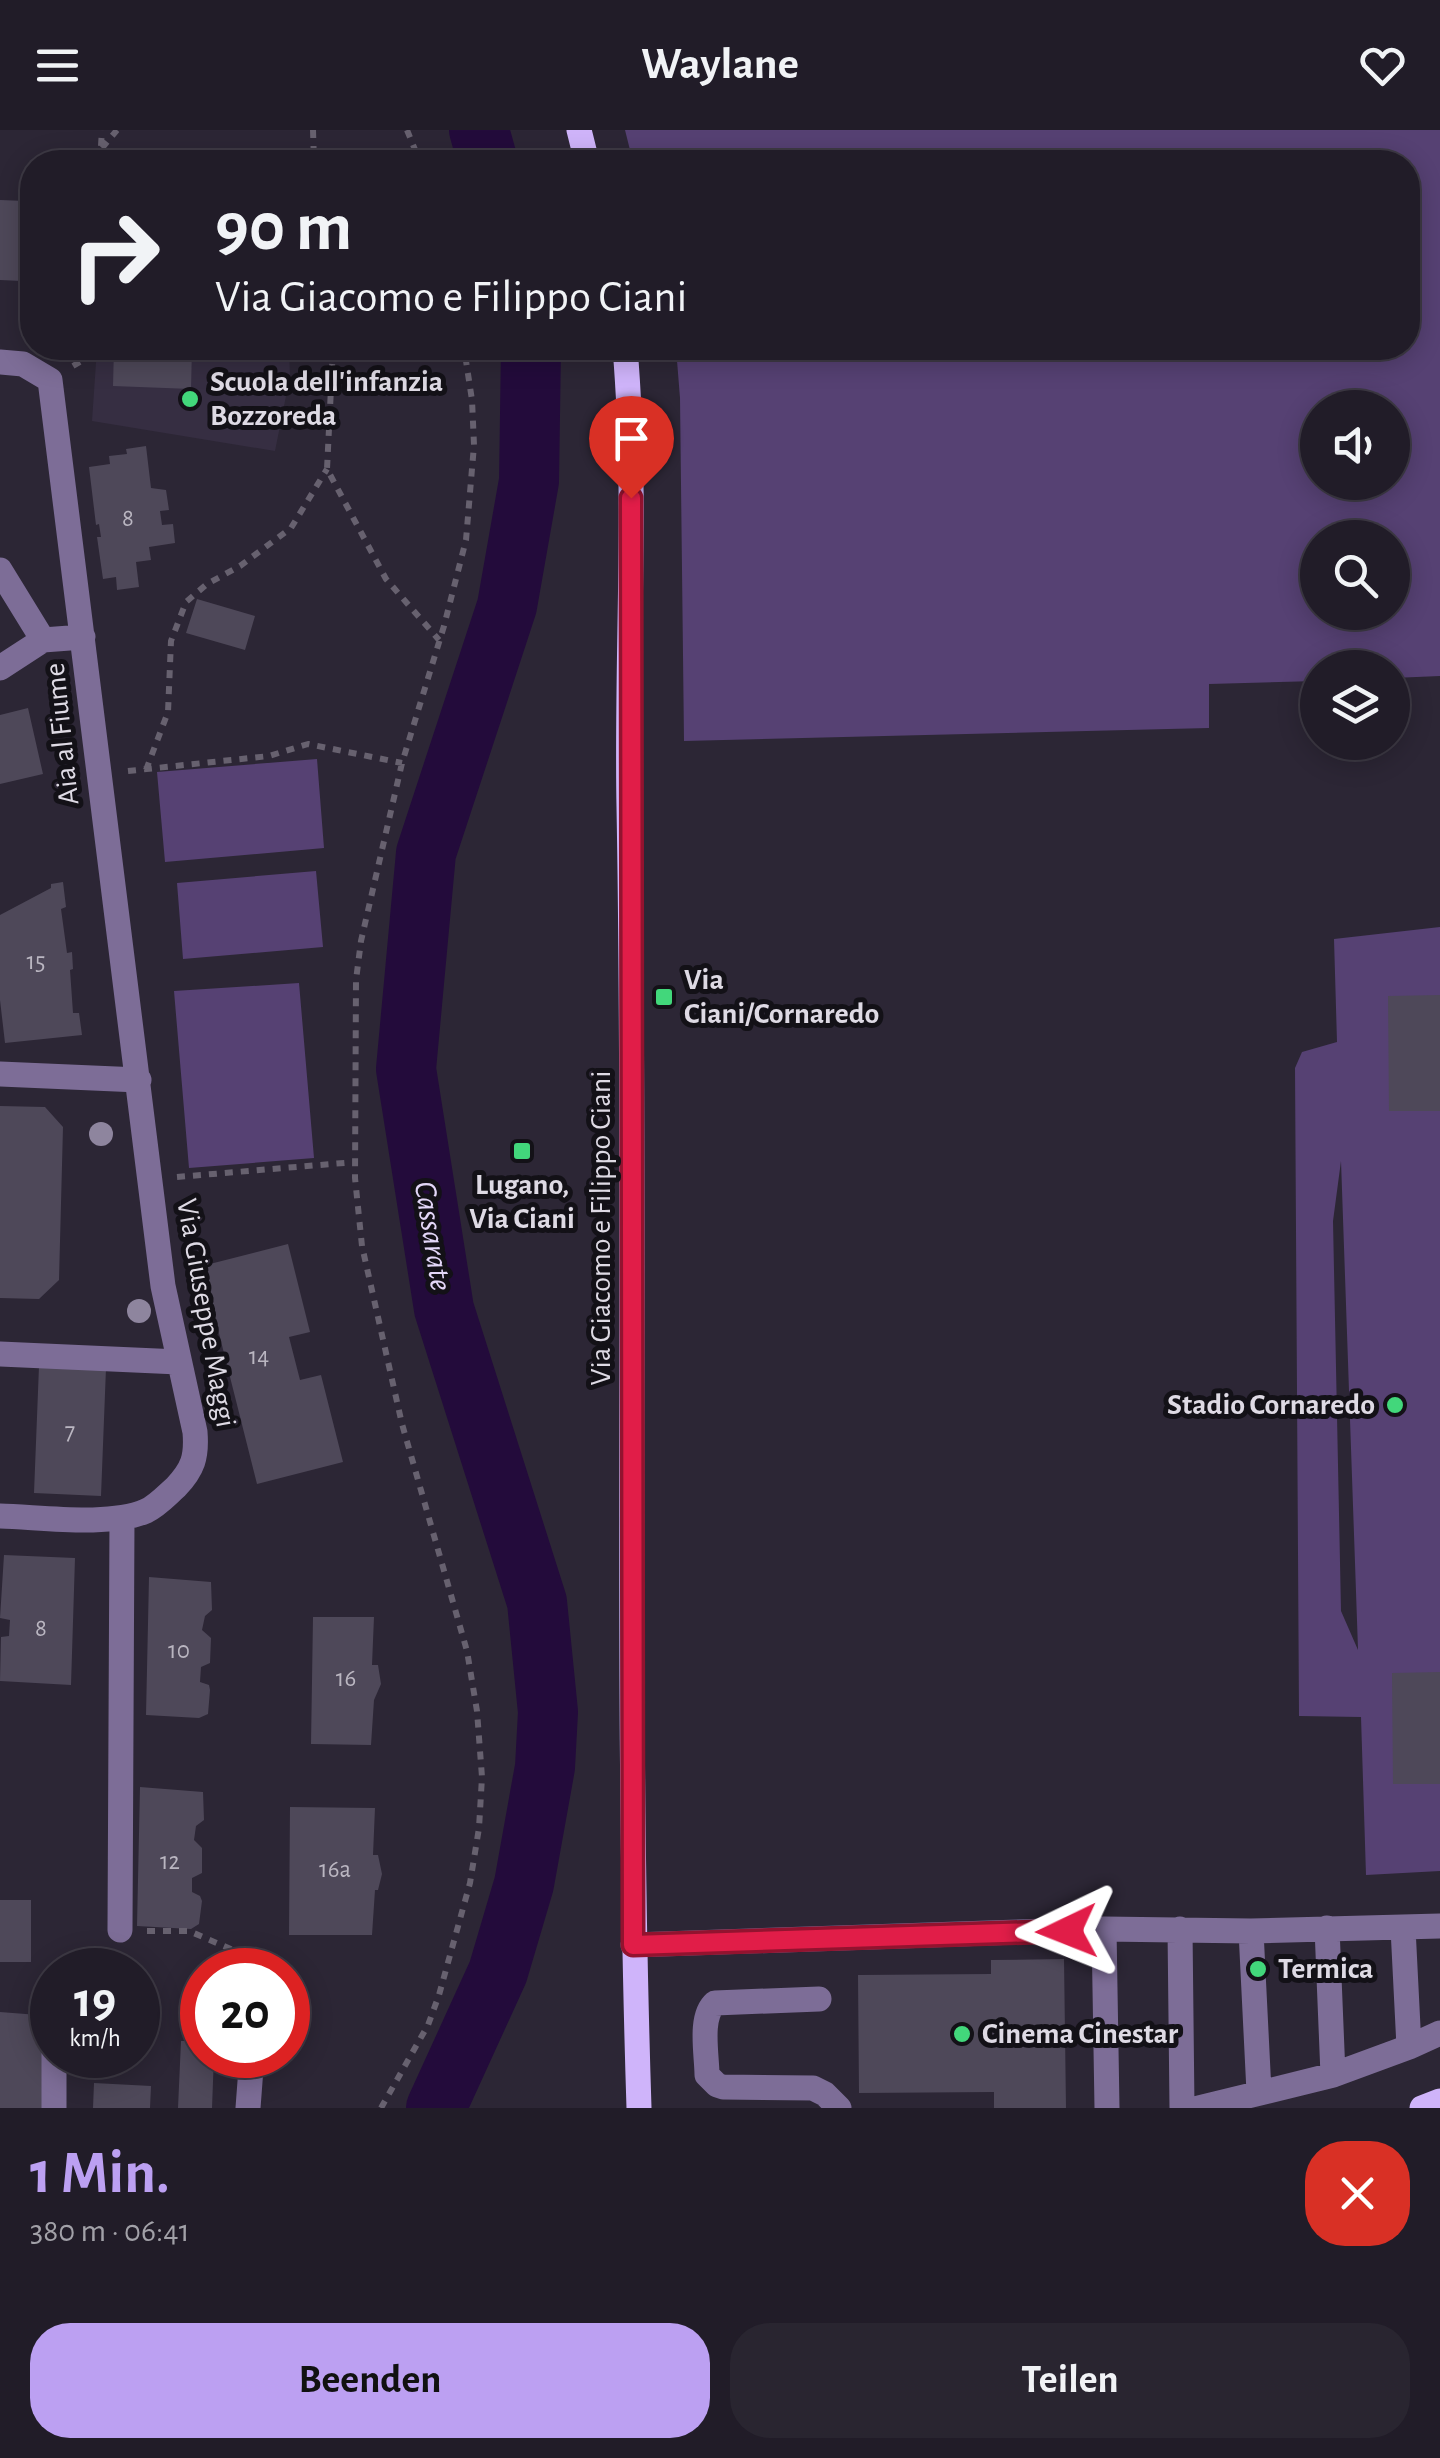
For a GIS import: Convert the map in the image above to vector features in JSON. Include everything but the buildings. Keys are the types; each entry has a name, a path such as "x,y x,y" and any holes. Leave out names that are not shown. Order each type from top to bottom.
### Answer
{"main road":[{"name":"Via Giacomo e Filippo Ciani","path":"626,360 632,425 629,680 634,1072 633,1945 639,2108"},
{"path":"1422,2108 1440,2100"}],"street":[{"name":"Aia al Fiume","path":"0,362 23,364 50,380 139,1080"},
{"path":"0,570 43,640"},
{"path":"0,668 43,640 84,637"},
{"path":"0,1074 139,1080"},
{"name":"Via Giuseppe Maggi","path":"0,1516 122,1518 149,1510 187,1475 197,1456 163,1286 139,1080"},
{"path":"0,1354 179,1362"},
{"path":"120,1930 122,1518"},
{"path":"633,1945 1180,1928 1250,1931 1440,1926"},
{"path":"1180,1928 1182,2108"},
{"path":"1327,1928 1333,2075"},
{"path":"1403,1928 1409,2046"},
{"path":"1104,1930 1107,2108"},
{"path":"1250,1931 1259,2092"},
{"path":"819,1999 716,2003 709,2008 706,2018 708,2075 716,2085 724,2086 813,2088 838,2108"},
{"path":"1199,2108 1333,2075 1440,2033"},
{"path":"54,2078 54,2108"},
{"path":"248,2108 250,2078"}],"path":[{"path":"101,149 102,130"},
{"path":"101,149 117,130"},
{"path":"146,770 168,712 171,642 186,602 291,528 327,470 332,360"},
{"path":"380,2108 428,2024 439,1995 470,1883 482,1776 467,1652 402,1424 362,1246 355,1162 356,980 360,941 402,763 466,540 472,493 472,400 466,360"},
{"path":"327,470 386,579 440,641"},
{"path":"99,774 269,756 308,744 402,763"},
{"path":"151,1180 355,1162"},
{"path":"120,1930 189,1931 228,1948"}],"shaded area":[{"path":"625,130 1440,130 1440,676 1410,677 1410,650 1300,650 1300,681 1209,684 1209,728 684,741 677,360 1420,360 1420,150 630,150"},
{"name":"Scuola dell'infanzia Bozzoreda","path":"96,360 289,360 290,376 275,451 92,421"},
{"path":"317,759 324,848 165,862 157,772"},
{"path":"316,871 323,947 183,959 177,883"},
{"name":"Stadio Cornaredo","path":"1440,927 1440,1871 1366,1875 1361,1717 1299,1716 1295,1068 1302,1052 1337,1042 1334,939","holes":["1341,1161 1358,1650 1341,1611 1333,1221"]},
{"path":"299,983 314,1158 189,1168 174,991"}],"waterway":[{"name":"Cassarate","path":"479,130 485,150"},
{"name":"Cassarate","path":"436,2108 498,1972 524,1884 545,1767 548,1712 537,1602 444,1309 406,1069 426,853 507,606 529,481 531,360"}],"place":[{"name":"Scuola dell'infanzia Bozzoreda","path":"190,399"},
{"name":"Via Ciani/Cornaredo","path":"664,997"},
{"name":"Lugano, Via Ciani","path":"522,1151"},
{"name":"Stadio Cornaredo","path":"1395,1405"},
{"name":"Termica","path":"1258,1969"},
{"name":"Cinema Cinestar","path":"962,2034"}],"route":[{"path":"631,498 633,1945 1067,1931"}]}
